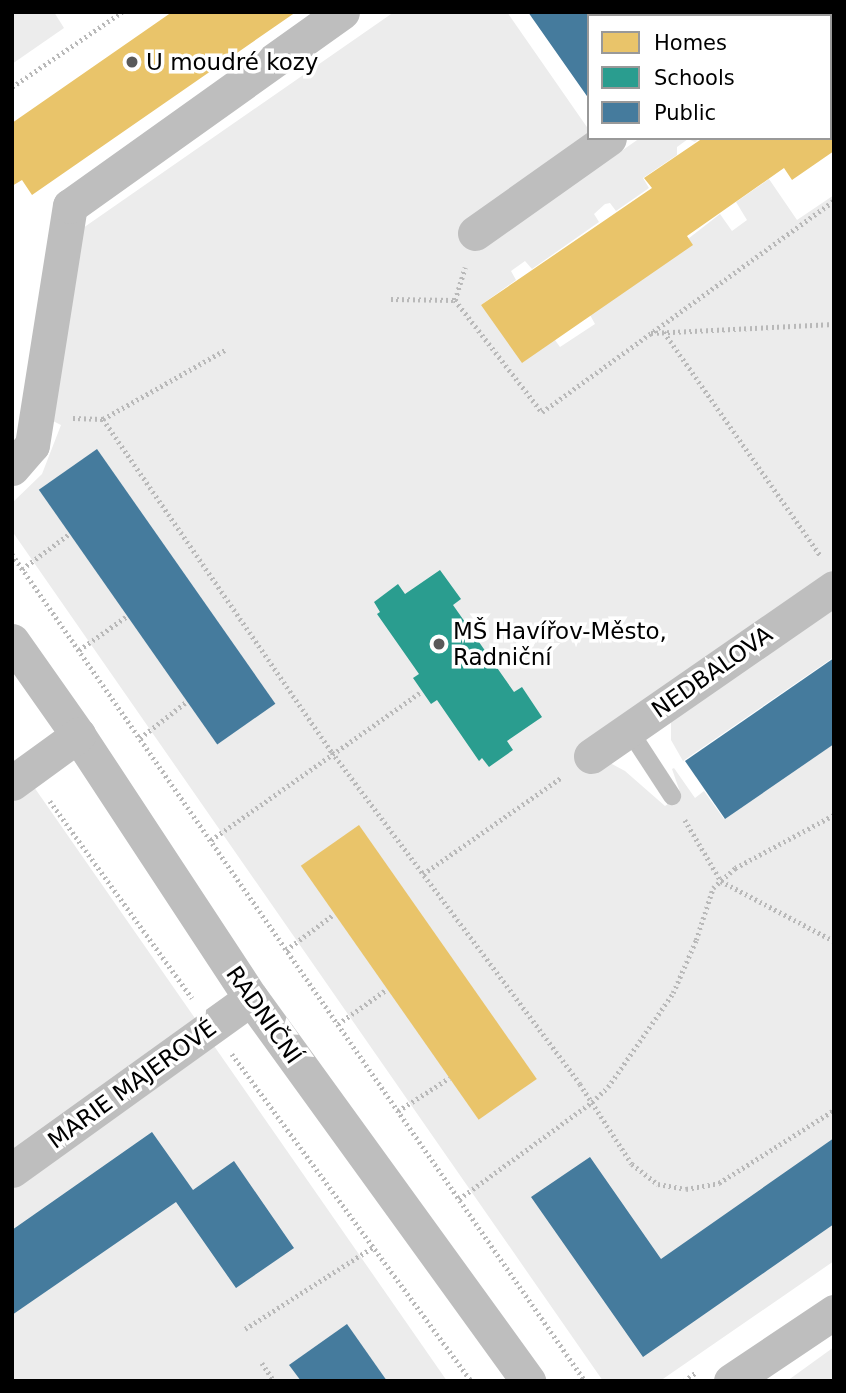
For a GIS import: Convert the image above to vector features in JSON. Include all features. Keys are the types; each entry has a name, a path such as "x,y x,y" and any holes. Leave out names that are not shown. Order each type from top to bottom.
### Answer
{"street":[{"path":"12,468 32,445 70,206 342,12"},
{"path":"475,233 606,140"},
{"name":"NEDBALOVA","path":"591,757 830,575"},
{"name":"RADNIČNÍ","path":"12,641 78,735 251,998 528,1381"},
{"path":"21,777 78,735"},
{"name":"MARIE MAJEROVÉ","path":"12,1170 251,998"},
{"path":"731,1381 834,1312"}],"lane":[{"path":"629,730 672,796"}],"path":[{"path":"12,86 122,12"},
{"path":"391,299 455,300 542,412 834,201"},
{"path":"650,333 834,324"},
{"path":"664,332 830,575"},
{"path":"225,350 103,419 332,752 592,1102 632,1164 658,1184 686,1189 719,1183 834,1111"},
{"path":"22,569 69,534"},
{"path":"12,554 586,1381"},
{"path":"79,650 127,616"},
{"path":"211,840 422,691"},
{"path":"140,738 186,702"},
{"path":"424,874 591,757"},
{"path":"21,777 212,1026 471,1381"},
{"path":"672,796 720,881 834,941"},
{"path":"459,1199 592,1102 608,1087 673,993 696,940 713,888 735,868 834,815"},
{"path":"286,950 334,914"},
{"path":"338,1024 387,989"},
{"path":"398,1111 449,1078"},
{"path":"245,1329 373,1247"},
{"path":"262,1363 274,1381"}],"shaded area":[{"path":"12,12 54,12 64,28 12,64"},
{"path":"394,12 507,12 587,127 587,139 484,247 637,140 687,140 677,147 677,155 643,178 649,188 616,211 610,203 605,204 594,214 599,222 532,269 525,261 511,271 516,280 481,305 555,340 560,347 595,324 590,315 720,214 732,231 747,220 736,202 769,179 797,220 834,195 834,572 610,763 625,771 665,806 681,795 672,769 674,768 695,798 704,791 724,819 834,743 834,1261 660,1381 603,1381 12,531 12,503 42,474 61,425 47,418 83,228"},
{"path":"834,608 834,657 683,761 671,740 671,721"},
{"path":"34,787 199,1024 12,1154 12,801"},
{"path":"212,1043 447,1381 12,1381 12,1182"},
{"path":"834,1347 834,1381 787,1381"}],"building: Homes":[{"path":"172,12 296,12 32,195 22,180 12,186 12,123"},
{"path":"834,46 834,151 792,180 784,168 687,236 693,245 522,363 481,305 652,188 644,178 700,140 832,140"},
{"path":"359,825 537,1079 479,1120 301,866"}],"building: Schools":[{"name":"MŠ Havířov-Město, Radniční","path":"440,570 461,599 453,605 514,692 522,687 542,717 507,741 513,750 489,767 482,758 479,761 437,700 431,704 413,678 419,674 377,614 380,612 374,602 398,584 405,594"}],"building: Public":[{"path":"528,12 614,14 587,14 587,96"},
{"path":"97,449 275,704 217,744 39,490"},
{"path":"834,658 834,744 725,819 685,761"},
{"path":"152,1132 193,1190 234,1161 294,1248 236,1288 176,1202 12,1315 12,1230"},
{"path":"834,1138 834,1224 643,1357 531,1197 590,1157 661,1259"},
{"path":"347,1324 387,1381 301,1381 289,1365"}],"place":[{"name":"U moudré kozy","path":"132,62"},
{"name":"MŠ Havířov-Město, Radniční","path":"439,644"}]}
